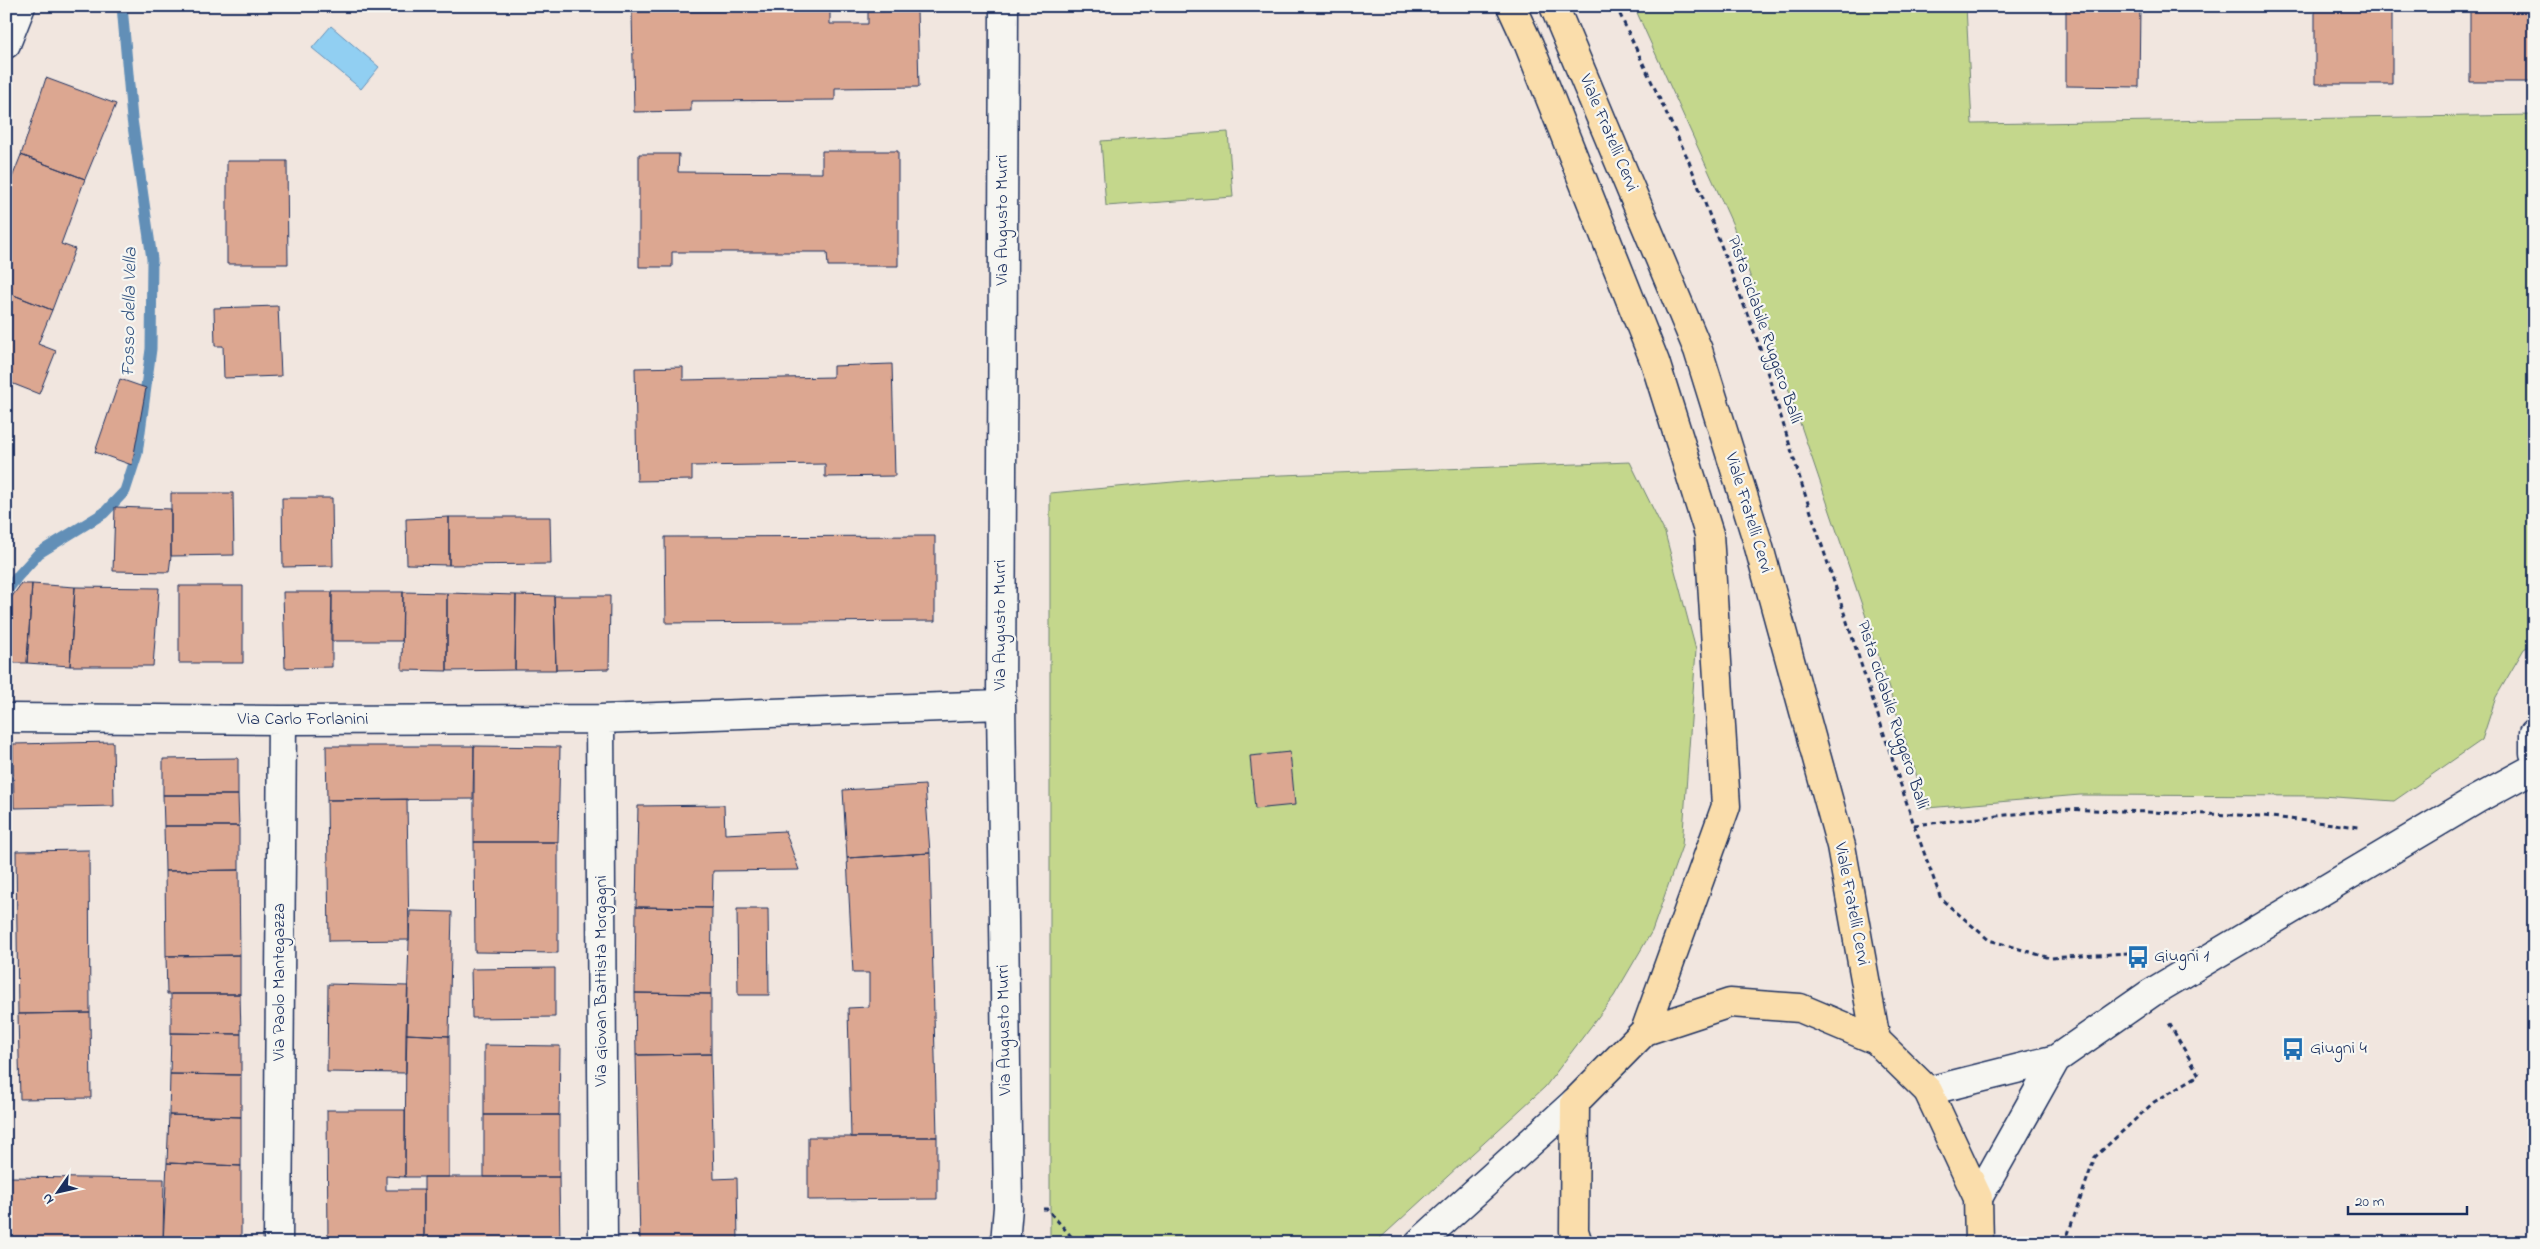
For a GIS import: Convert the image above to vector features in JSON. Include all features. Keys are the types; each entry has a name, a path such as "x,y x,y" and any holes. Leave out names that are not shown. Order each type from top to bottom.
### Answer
{"main road":[{"path":"1511,6 1530,45 1655,362 1709,534 1726,806 1645,1030 1575,1102 1574,1231 1578,1243"},
{"name":"Viale Fratelli Cervi","path":"1554,6 1701,360 1757,540 1841,846 1876,1040"},
{"path":"1645,1030 1730,1003 1800,1008 1876,1040 1928,1091 1978,1198 1979,1243"}],"street":[{"path":"6,44 21,6"},
{"name":"Via Augusto Murri","path":"1004,6 1001,705 1008,1207 1005,1243"},
{"name":"Via Carlo Forlanini","path":"6,718 282,720 600,719 1001,705"},
{"name":"Via Giovan Battista Morgagni","path":"600,719 603,1243"},
{"name":"Via Paolo Mantegazza","path":"278,1243 282,720"},
{"path":"2534,734 2534,753"},
{"path":"1928,1091 2056,1059 2151,993 2477,799 2534,768"},
{"path":"1978,1198 2056,1059"},
{"path":"1419,1243 1575,1102"}],"path":[{"name":"Pista ciclabile Ruggero Balli","path":"1616,6 1688,159 1758,342 1802,486 1914,824 1941,899 1989,940 2050,958 2128,953 2199,1075 2154,1102 2095,1157 2068,1234 2072,1243"},
{"path":"1914,824 2062,808 2263,816 2360,828"},
{"path":"1008,1207 1047,1209 1077,1243"}],"green space":[{"path":"1634,6 1966,6 1972,124 2534,115 2534,643 2524,649 2496,697 2482,740 2394,801 2321,796 2080,795 1927,808 1865,614 1732,223"},
{"path":"1228,132 1233,197 1106,206 1101,141"},
{"path":"1630,462 1665,533 1696,650 1682,846 1652,931 1614,996 1545,1087 1375,1243 1050,1243 1050,493 1229,477"}],"water":[{"path":"331,26 379,67 361,89 312,48"}],"building":[{"path":"2066,6 2140,6 2139,87 2066,86"},
{"path":"2315,6 2392,6 2392,84 2315,84"},
{"path":"2470,6 2534,6 2534,82 2470,82"},
{"path":"830,10 830,24 868,24 868,12 917,11 919,87 835,88 835,100 691,101 691,111 634,112 632,12"},
{"path":"46,78 116,104 85,179 21,155"},
{"path":"822,151 898,151 898,266 828,266 827,252 672,252 672,267 639,267 639,154 679,154 678,172 822,173"},
{"path":"21,155 85,179 61,244 75,249 52,310 6,292 6,193"},
{"path":"227,161 287,161 288,264 227,264"},
{"path":"6,292 52,310 38,344 56,351 39,394 6,381"},
{"path":"278,306 281,376 224,378 223,346 215,346 214,308"},
{"path":"892,364 895,476 825,477 825,464 692,466 692,480 637,481 635,368 683,367 683,380 833,377 833,366"},
{"path":"120,379 146,388 132,465 95,452"},
{"path":"6,381 12,383 6,399"},
{"path":"171,493 233,493 234,555 171,556"},
{"path":"282,498 332,498 333,566 283,567"},
{"path":"115,507 171,509 169,572 113,571"},
{"path":"449,517 550,517 551,564 449,565"},
{"path":"449,517 449,565 407,564 406,519"},
{"path":"935,536 935,621 666,623 665,537"},
{"path":"21,584 32,584 27,663 6,663 6,605"},
{"path":"32,584 75,587 70,666 27,663"},
{"path":"179,586 243,586 243,663 179,663"},
{"path":"75,587 159,588 153,666 70,666"},
{"path":"283,592 332,592 332,667 285,668"},
{"path":"332,592 403,592 402,641 331,641"},
{"path":"403,592 447,593 447,671 402,670"},
{"path":"447,593 516,595 515,670 447,671"},
{"path":"516,595 554,596 556,670 515,670"},
{"path":"554,596 610,596 609,669 556,670"},
{"path":"113,742 114,806 14,808 13,744"},
{"path":"326,746 474,746 473,799 327,800"},
{"path":"474,746 560,747 558,842 474,842"},
{"path":"1290,752 1295,805 1255,809 1250,756"},
{"path":"238,758 238,795 163,795 163,759"},
{"path":"925,785 930,853 847,858 843,790"},
{"path":"163,795 238,795 239,826 164,826"},
{"path":"407,799 409,940 329,941 327,800"},
{"path":"724,805 725,834 785,831 799,870 713,871 712,908 636,907 638,806"},
{"path":"164,826 239,826 239,870 165,871"},
{"path":"474,842 558,842 558,953 475,952"},
{"path":"89,850 90,1013 18,1014 16,851"},
{"path":"930,853 937,1137 851,1137 848,1008 869,1007 869,973 853,973 847,858"},
{"path":"239,870 240,955 166,956 165,871"},
{"path":"636,907 712,908 711,994 635,993"},
{"path":"737,909 768,909 769,995 738,995"},
{"path":"410,911 452,912 449,1036 406,1034"},
{"path":"240,955 240,994 167,994 166,956"},
{"path":"555,968 555,1017 472,1018 471,969"},
{"path":"328,984 408,986 406,1073 327,1072"},
{"path":"635,993 711,994 711,1054 636,1055"},
{"path":"171,994 240,994 241,1034 171,1033"},
{"path":"90,1013 91,1098 20,1099 18,1014"},
{"path":"171,1033 241,1034 241,1075 170,1074"},
{"path":"406,1034 449,1036 449,1177 405,1177"},
{"path":"484,1045 560,1046 559,1115 484,1115"},
{"path":"711,1054 714,1179 737,1178 738,1243 640,1243 636,1055"},
{"path":"170,1074 241,1075 241,1117 169,1115"},
{"path":"327,1110 405,1110 405,1177 386,1176 386,1190 424,1190 424,1243 328,1243"},
{"path":"169,1115 241,1117 241,1166 167,1163"},
{"path":"484,1115 559,1115 559,1177 484,1177"},
{"path":"808,1137 937,1137 937,1199 808,1200"},
{"path":"167,1163 241,1166 241,1243 163,1243"},
{"path":"6,1177 164,1179 163,1243 6,1243"},
{"path":"424,1177 559,1177 560,1243 424,1243"}],"waterway":[{"name":"Fosso della Vella","path":"6,592 39,553 104,513 125,491 137,454 151,349 152,259 132,119 122,6"}],"place":[{"name":"Giugni 1","path":"2138,957"},
{"name":"Giugni 4","path":"2293,1049"}]}
